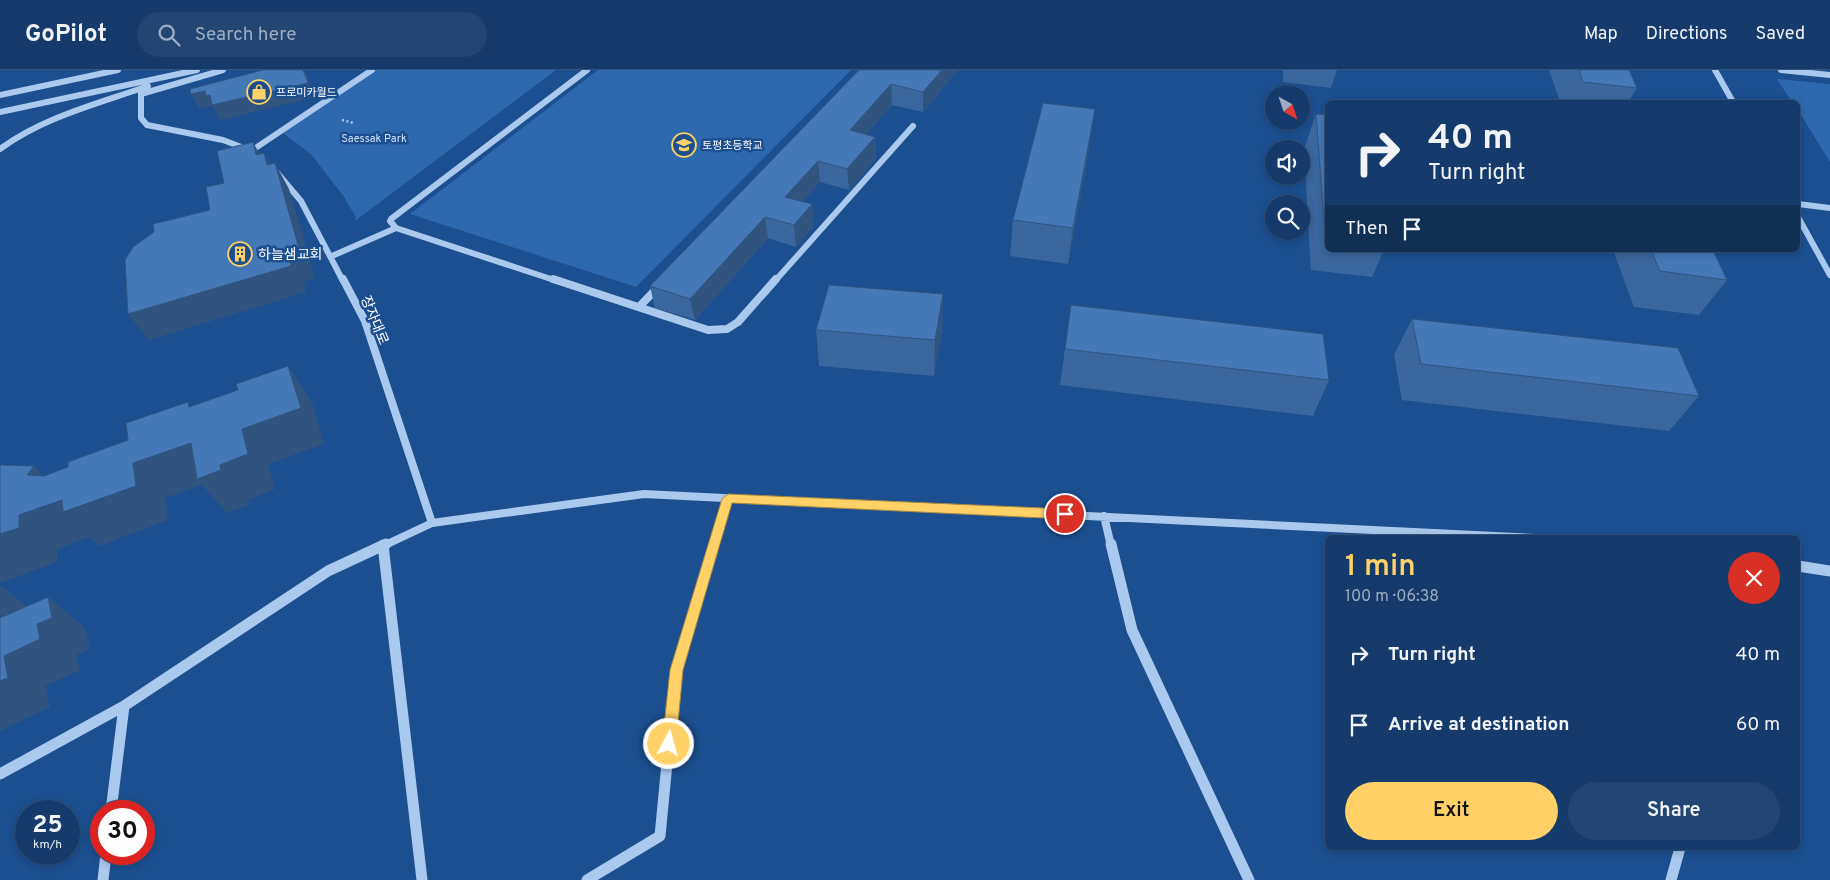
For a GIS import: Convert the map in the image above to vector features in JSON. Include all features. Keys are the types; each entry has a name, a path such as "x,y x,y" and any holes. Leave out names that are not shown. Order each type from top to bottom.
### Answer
{"street":[{"path":"0,95 118,70"},
{"path":"0,112 197,70"},
{"path":"141,94 224,70"},
{"path":"251,151 372,70"},
{"path":"587,70 390,221 396,228 715,331 731,327 914,126"},
{"path":"1715,70 1733,100"},
{"path":"0,149 25,133 75,112 148,86 141,94"},
{"name":"장자대로","path":"141,94 141,118 147,125 223,140 251,151 263,158 282,176 301,201 365,321 432,523"},
{"path":"1800,204 1830,208"},
{"path":"1800,221 1830,275"},
{"path":"332,256 396,228"},
{"path":"0,774 124,706 328,571 432,523 644,494 1475,535"},
{"path":"588,880 660,836 676,670 728,499"},
{"path":"1104,516 1132,630 1249,880"},
{"path":"383,545 422,880"},
{"path":"1800,566 1830,571"},
{"path":"112,800 124,706"},
{"path":"1671,880 1679,850"},
{"path":"103,880 105,865"}],"lane":[{"path":"1781,70 1830,75"},
{"path":"639,307 666,278"}],"green space":[{"name":"Saessak Park","path":"376,70 556,70 355,221 356,217 344,197 311,154 283,133"},
{"path":"598,70 851,70 636,287 410,214"},
{"path":"1777,79 1830,84 1830,162 1800,113 1800,100 1791,100"}],"building":[{"path":"263,70 303,70 308,83 212,105 210,95 206,96 205,91 191,94 190,89"},
{"path":"859,70 942,70 923,92 891,84 850,130 875,137 847,169 818,161 785,197 812,204 794,225 765,217 690,299 650,286"},
{"path":"1579,70 1629,70 1637,88 1583,82"},
{"path":"1043,103 1095,109 1073,228 1013,220"},
{"path":"1316,114 1325,115 1325,234"},
{"name":"하늘샘교회","path":"253,142 256,155 264,153 267,165 275,163 300,252 289,256 291,266 128,314 125,260 133,247 154,232 153,224 210,210 206,187 224,183 217,151"},
{"path":"1652,252 1714,252 1727,280 1660,271"},
{"path":"829,285 943,294 935,340 816,330"},
{"path":"1071,305 1323,334 1329,380 1065,349"},
{"path":"1412,319 1678,348 1699,396 1421,364"},
{"path":"288,366 301,408 242,429 248,454 220,465 221,470 197,479 191,443 133,463 136,486 63,512 62,500 19,515 19,528 0,534 0,465 34,466 27,475 44,476 68,467 68,462 128,440 126,423 188,402 189,407 238,390 236,384"},
{"path":"48,597 52,618 37,624 40,639 4,656 8,678 0,681 0,618"}],"place":[{"name":"프로미카월드","path":"259,92"},
{"name":"토평초등학교","path":"684,145"},
{"name":"하늘샘교회","path":"240,254"}],"route":[{"path":"669,744 676,670 717,530 728,499 1065,514"}]}
